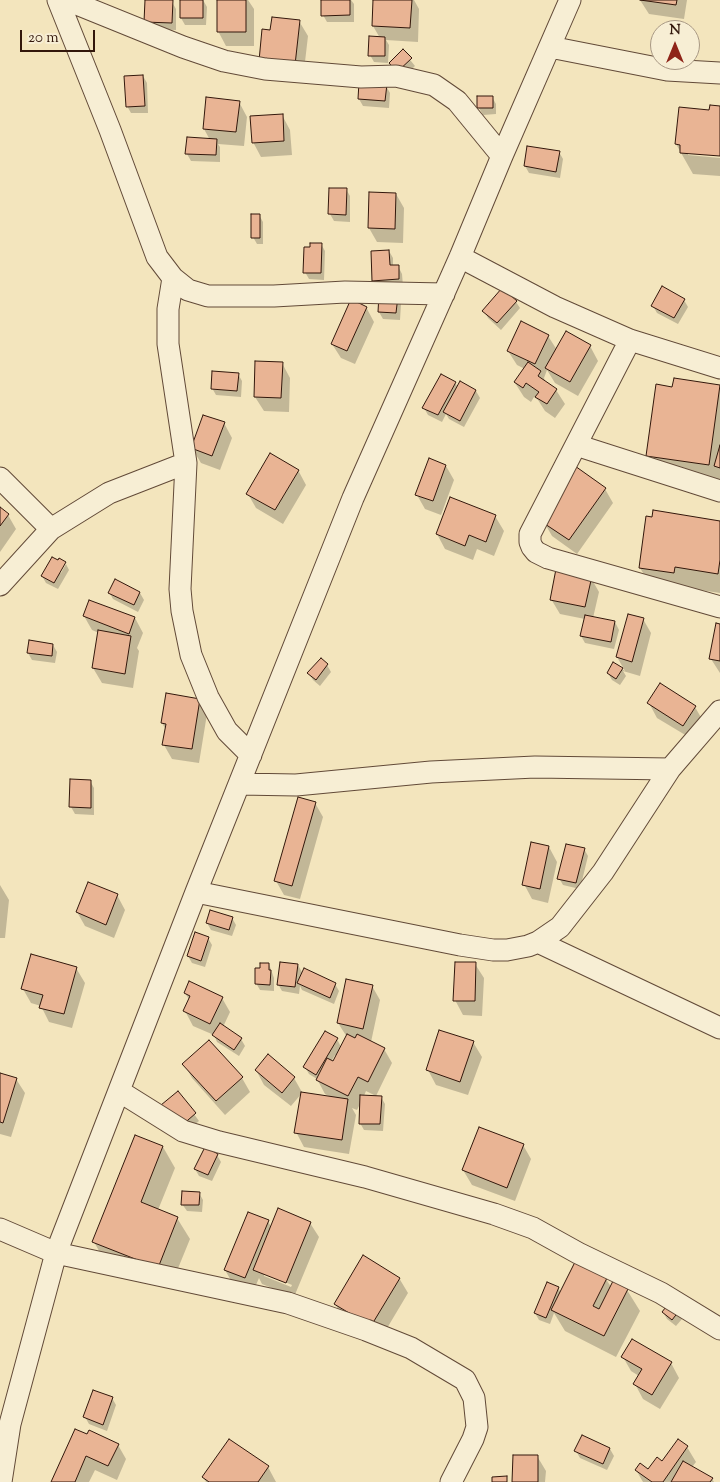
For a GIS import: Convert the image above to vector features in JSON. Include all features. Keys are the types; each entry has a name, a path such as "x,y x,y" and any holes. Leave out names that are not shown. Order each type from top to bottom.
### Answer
{"street":[{"path":"58,0 110,130 157,257 173,278 188,290 208,296 274,296 344,292 444,294"},
{"path":"67,0 183,47 224,61 274,70 361,77 396,76 434,85 457,101 502,156"},
{"path":"1,1482 10,1424 56,1253 196,892 353,498 444,294 570,0"},
{"path":"550,46 667,70 720,73"},
{"path":"460,257 555,307 630,340 720,368"},
{"path":"173,278 168,309 168,344 186,463 180,589 182,611 191,655 208,697 227,731 251,755"},
{"path":"630,340 530,534 529,538 532,547 548,558 720,607"},
{"path":"576,445 720,491"},
{"path":"0,585 50,529 109,493 186,463"},
{"path":"0,478 50,529"},
{"path":"196,892 460,945 493,950 507,950 528,946 538,942 560,927 604,872 670,769 720,710"},
{"path":"240,784 296,785 431,772 535,768 670,769"},
{"path":"538,942 720,1028"},
{"path":"118,1092 183,1131 219,1142 365,1177 494,1214 533,1228 578,1253 661,1293 720,1329"},
{"path":"0,1229 56,1253 288,1303 411,1348 465,1380 474,1398 477,1427 473,1439 451,1482"}],"building":[{"path":"145,0 173,0 172,23 144,22"},
{"path":"180,0 203,0 203,18 180,18"},
{"path":"217,0 246,0 246,32 217,32"},
{"path":"321,0 350,0 350,15 321,16"},
{"path":"373,0 412,0 410,28 372,26"},
{"path":"640,0 677,0 676,5"},
{"path":"272,17 300,20 295,65 259,61 262,29 270,30"},
{"path":"369,36 385,37 385,56 368,56"},
{"path":"403,49 412,58 397,72 389,63"},
{"path":"143,75 145,106 126,107 124,76"},
{"path":"359,82 387,84 385,101 358,99"},
{"path":"477,96 493,96 493,108 477,108"},
{"path":"206,97 240,101 236,132 203,129"},
{"path":"710,105 720,106 720,156 680,153 680,145 675,144 679,107 709,110"},
{"path":"283,114 284,141 252,143 250,116"},
{"path":"187,137 217,139 216,155 185,154"},
{"path":"527,146 560,151 556,172 524,166"},
{"path":"329,188 347,188 346,215 328,214"},
{"path":"369,192 396,193 395,229 368,228"},
{"path":"251,214 260,214 260,238 251,238"},
{"path":"310,243 322,243 321,273 303,273 304,247 310,247"},
{"path":"389,250 390,265 399,265 399,279 372,281 371,251"},
{"path":"662,286 685,299 674,318 651,306"},
{"path":"502,288 517,301 497,323 482,311"},
{"path":"379,294 398,296 396,313 378,312"},
{"path":"351,299 367,307 347,351 331,344"},
{"path":"521,321 549,335 535,364 507,351"},
{"path":"566,331 591,345 570,382 545,368"},
{"path":"255,361 283,362 281,398 254,397"},
{"path":"528,362 541,371 538,376 557,389 547,404 535,397 539,392 526,383 523,388 514,382"},
{"path":"212,371 239,373 237,391 211,389"},
{"path":"441,374 456,382 438,415 422,408"},
{"path":"674,378 720,385 709,465 646,456 656,384 672,387"},
{"path":"460,381 476,390 460,421 443,412"},
{"path":"203,415 225,422 212,456 191,448"},
{"path":"720,445 720,468 714,466"},
{"path":"270,453 299,470 275,510 246,494"},
{"path":"429,458 446,465 433,501 415,495"},
{"path":"575,466 606,488 569,540 542,522"},
{"path":"450,497 496,515 486,542 469,535 465,546 436,534"},
{"path":"0,507 9,514 0,526"},
{"path":"653,510 720,521 718,574 675,567 674,573 639,568 646,516 652,517"},
{"path":"52,557 66,562 54,583 41,576"},
{"path":"556,569 592,576 585,607 550,600"},
{"path":"115,579 140,592 134,605 108,593"},
{"path":"89,600 135,617 129,634 83,616"},
{"path":"628,614 644,618 632,662 616,657"},
{"path":"585,615 615,621 611,642 580,636"},
{"path":"716,623 720,624 720,661 709,659"},
{"path":"98,630 131,636 125,674 92,668"},
{"path":"29,640 53,644 52,656 27,653"},
{"path":"321,658 328,664 316,680 307,673"},
{"path":"613,662 623,668 616,679 607,673"},
{"path":"660,683 696,706 683,726 647,703"},
{"path":"166,693 200,699 192,749 162,745 166,724 161,723"},
{"path":"70,779 91,780 91,808 69,807"},
{"path":"298,797 316,802 292,886 274,881"},
{"path":"531,842 549,846 540,889 522,885"},
{"path":"566,844 585,848 576,883 557,879"},
{"path":"88,882 118,894 106,925 76,912"},
{"path":"210,910 233,917 229,930 206,923"},
{"path":"195,932 209,937 201,961 187,956"},
{"path":"31,954 77,967 64,1014 39,1008 43,995 21,989"},
{"path":"280,962 298,964 295,987 277,985"},
{"path":"455,962 476,962 475,1001 453,1001"},
{"path":"260,963 269,963 269,970 271,970 270,985 255,984 255,968 260,968"},
{"path":"304,968 336,983 330,998 297,983"},
{"path":"346,979 373,985 363,1029 337,1023"},
{"path":"189,981 223,997 210,1024 183,1011 190,996 184,993"},
{"path":"220,1023 242,1038 234,1050 212,1035"},
{"path":"439,1030 474,1041 460,1082 426,1070"},
{"path":"325,1031 338,1038 316,1075 303,1067"},
{"path":"347,1034 355,1038 357,1034 385,1048 368,1082 358,1077 348,1096 316,1080 327,1058 333,1061"},
{"path":"209,1040 243,1077 216,1101 182,1064"},
{"path":"268,1054 295,1077 282,1093 255,1070"},
{"path":"0,1073 17,1078 3,1123 0,1122"},
{"path":"178,1091 196,1113 180,1127 161,1105"},
{"path":"301,1092 348,1099 342,1140 294,1133"},
{"path":"360,1095 382,1096 380,1124 359,1124"},
{"path":"479,1127 524,1144 507,1188 462,1170"},
{"path":"135,1135 163,1146 141,1202 178,1217 158,1268 92,1242"},
{"path":"205,1147 218,1154 208,1175 194,1169"},
{"path":"182,1191 200,1192 199,1205 181,1205"},
{"path":"278,1208 311,1222 286,1283 253,1270"},
{"path":"248,1212 269,1220 245,1278 224,1270"},
{"path":"363,1255 400,1278 371,1326 334,1304"},
{"path":"575,1262 607,1278 593,1306 599,1309 613,1281 628,1289 604,1336 551,1310"},
{"path":"547,1282 559,1287 546,1318 534,1313"},
{"path":"669,1303 679,1311 672,1320 662,1312"},
{"path":"632,1339 672,1362 652,1395 633,1384 642,1369 621,1357"},
{"path":"93,1390 113,1397 103,1425 83,1417"},
{"path":"75,1429 87,1434 89,1430 119,1444 108,1466 86,1456 75,1482 51,1482"},
{"path":"582,1435 610,1448 603,1464 574,1451"},
{"path":"229,1439 269,1466 258,1482 209,1482 202,1477"},
{"path":"678,1439 688,1446 663,1482 652,1482 635,1470 640,1463 648,1469 657,1457 662,1461"},
{"path":"513,1455 538,1455 538,1482 512,1482"},
{"path":"683,1461 713,1478 710,1482 671,1482"},
{"path":"507,1476 507,1482 492,1482 492,1477"}]}
